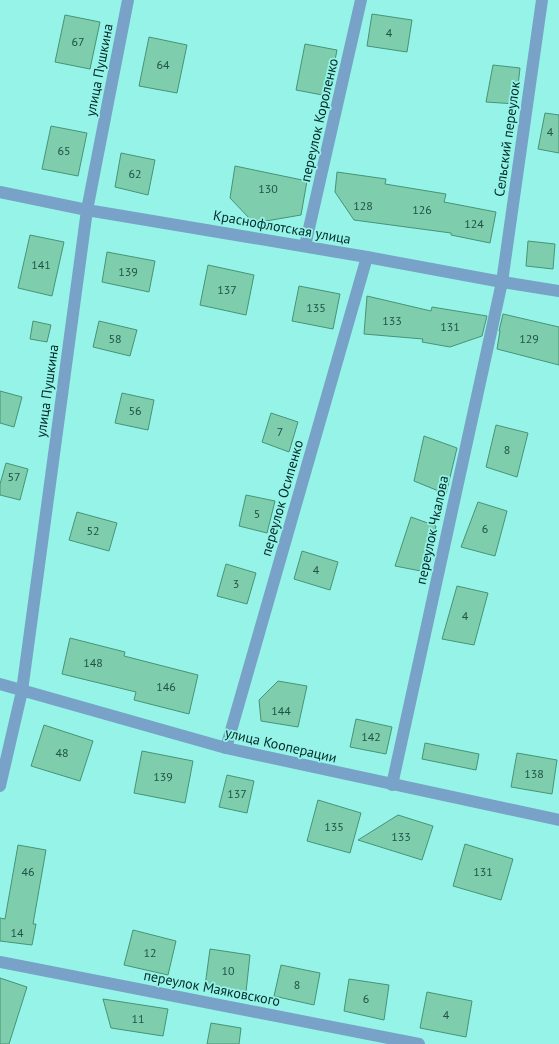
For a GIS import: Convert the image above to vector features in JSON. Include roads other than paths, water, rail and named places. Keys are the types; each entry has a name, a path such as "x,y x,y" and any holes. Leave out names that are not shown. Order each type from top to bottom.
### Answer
{"street":[{"name":"улица Пушкина","path":"0,786 22,691 87,210 128,0"},
{"name":"переулок Короленко","path":"306,246 361,0"},
{"name":"Сельский переулок","path":"502,282 542,0"},
{"name":"Краснофлотская улица","path":"0,192 87,210 306,246 559,291"},
{"name":"переулок Осипенко","path":"226,748 367,257"},
{"name":"переулок Чкалова","path":"392,785 502,282"},
{"name":"улица Кооперации","path":"0,684 226,748 559,820"},
{"name":"переулок Маяковского","path":"0,962 419,1044"}]}
